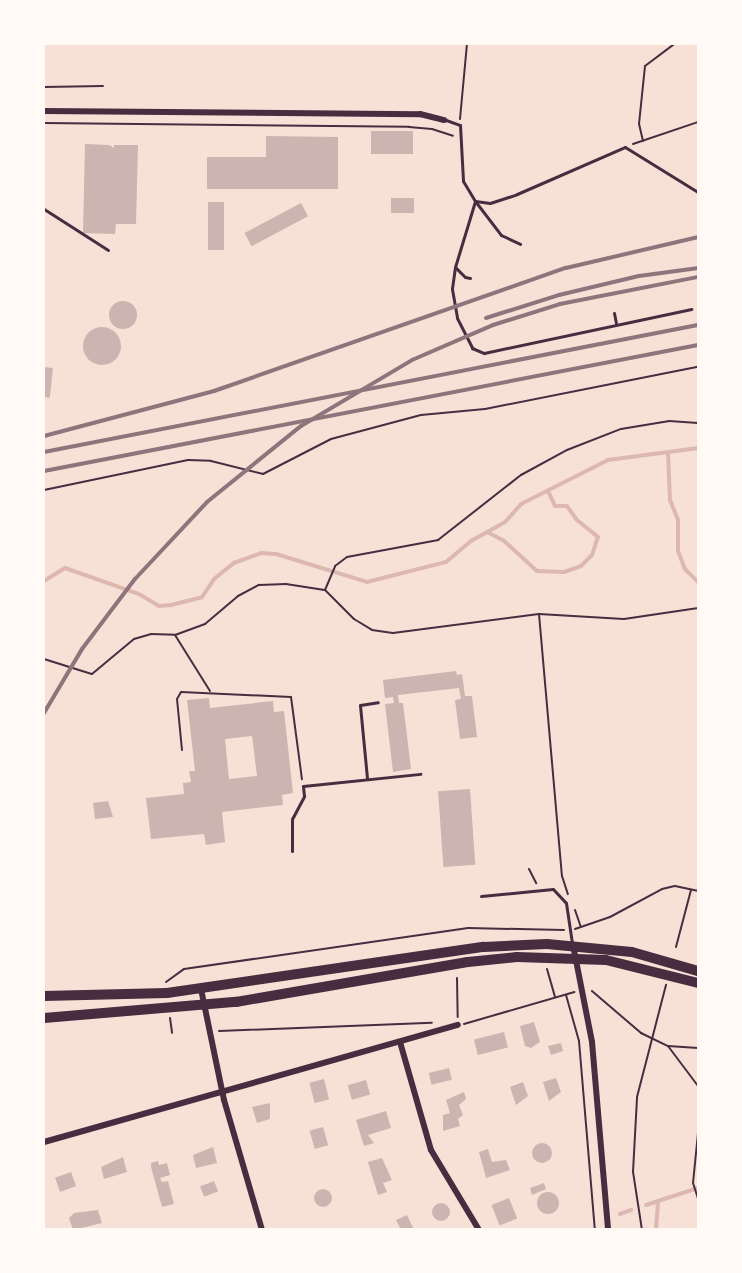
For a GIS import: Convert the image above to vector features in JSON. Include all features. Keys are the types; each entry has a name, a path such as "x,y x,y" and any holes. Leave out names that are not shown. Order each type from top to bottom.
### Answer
{"main road":[{"path":"44,996 101,997 201,989 484,947 572,944 632,952 699,971"},
{"path":"44,1018 204,1006 482,960 574,958 634,965 699,983"}],"street":[{"path":"44,111 420,114 444,120"},
{"path":"572,944 592,1042 608,1230"},
{"path":"201,989 223,1089 262,1230"},
{"path":"44,1142 223,1089 246,1088 458,1025"},
{"path":"400,1042 431,1150 479,1230"}],"lane":[{"path":"444,120 460,125 463,181 475,201 501,235 520,244"},
{"path":"475,201 490,202 517,194 625,147 699,192"},
{"path":"475,201 455,267 453,305 475,351 484,353 691,309"},
{"path":"44,209 108,250"},
{"path":"455,267 465,278 470,278"},
{"path":"614,313 616,324"},
{"path":"368,779 360,705 378,702"},
{"path":"292,851 292,819 304,796 303,786 420,774"},
{"path":"481,896 539,891 560,893 571,930 572,944"}],"path":[{"path":"460,125 467,44"},
{"path":"643,141 639,124 645,66 674,44"},
{"path":"44,87 103,86"},
{"path":"625,147 699,122"},
{"path":"44,123 409,127 432,129 461,138"},
{"path":"44,490 188,460 211,460 263,474 331,439 421,415 485,409 699,367"},
{"path":"325,590 336,566 347,557 438,540 520,475 567,450 621,429 669,421 699,423"},
{"path":"44,659 92,674 134,639 151,634 175,634 205,624 238,596 259,585 286,584 325,590 354,619 372,630 393,633 539,614 624,619 699,608"},
{"path":"539,614 562,876 582,928"},
{"path":"175,634 211,692"},
{"path":"182,750 177,699 181,692 291,697 303,786"},
{"path":"530,869 539,891"},
{"path":"158,984 184,969 468,928 571,930 582,928 662,889 699,891"},
{"path":"676,947 691,890"},
{"path":"546,966 555,997"},
{"path":"457,978 458,1025 566,994 579,1041 595,1230"},
{"path":"642,1230 633,1172 638,1097 667,981"},
{"path":"581,990 596,993 629,1026 653,1040 668,1046 699,1048"},
{"path":"219,1032 434,1023"},
{"path":"668,1046 699,1086"},
{"path":"699,1133 694,1187 699,1198"}],"building":[{"path":"371,131 413,131 413,154 371,154"},
{"path":"266,136 338,137 338,189 207,189 207,157 266,157"},
{"path":"85,144 109,145 114,148 114,145 138,145 136,224 116,224 115,234 83,233"},
{"path":"391,198 414,198 414,213 391,213"},
{"path":"208,202 224,202 224,250 208,250"},
{"path":"301,203 308,216 252,246 244,233"},
{"path":"123,301 133,305 137,315 133,325 123,329 113,325 109,315 113,305"},
{"path":"102,327 115,333 121,346 115,359 102,365 89,359 83,346 89,333"},
{"path":"44,367 53,368 50,398 44,397"},
{"path":"456,671 457,675 462,674 465,696 472,696 477,737 460,739 455,700 461,699 459,688 398,695 399,703 403,703 411,769 393,772 385,704 394,703 393,697 385,698 383,680"},
{"path":"209,698 210,708 273,701 274,712 284,711 293,793 282,795 283,805 222,812 225,842 206,845 204,834 151,839 146,798 184,794 183,783 191,782 189,771 195,771 187,700","holes":["252,736 257,776 229,779 225,739"]},
{"path":"470,789 475,865 443,867 438,791"},
{"path":"108,801 113,817 95,819 93,803"},
{"path":"534,1022 540,1042 531,1048 525,1046 520,1026"},
{"path":"504,1032 508,1048 478,1055 474,1039"},
{"path":"561,1043 563,1051 551,1055 548,1046"},
{"path":"449,1068 452,1080 432,1085 429,1073"},
{"path":"556,1078 561,1092 549,1101 543,1082"},
{"path":"324,1079 329,1099 315,1103 309,1083"},
{"path":"366,1080 370,1094 352,1100 348,1085"},
{"path":"523,1082 528,1096 516,1105 510,1087"},
{"path":"464,1092 466,1099 459,1105 463,1115 458,1119 460,1126 443,1131 443,1115 450,1113 446,1100"},
{"path":"270,1103 270,1119 257,1123 252,1107"},
{"path":"386,1111 391,1128 368,1135 374,1143 364,1146 356,1120"},
{"path":"323,1127 328,1145 315,1149 310,1131"},
{"path":"538,1143 546,1143 552,1149 552,1157 546,1163 538,1163 532,1157 532,1149"},
{"path":"213,1147 217,1163 196,1168 193,1155"},
{"path":"488,1149 492,1162 506,1160 510,1170 486,1178 479,1152"},
{"path":"123,1157 127,1172 104,1179 101,1167"},
{"path":"382,1158 392,1180 383,1183 387,1192 378,1195 368,1162"},
{"path":"158,1161 159,1165 167,1163 170,1175 160,1178 162,1182 168,1181 174,1204 162,1207 151,1167 151,1163"},
{"path":"71,1172 76,1186 60,1192 55,1178"},
{"path":"214,1181 218,1191 204,1197 200,1187"},
{"path":"544,1183 546,1189 532,1195 530,1188"},
{"path":"319,1189 327,1189 332,1194 330,1205 319,1207 314,1202 314,1194"},
{"path":"548,1192 556,1195 559,1203 556,1211 548,1214 540,1211 537,1203 540,1195"},
{"path":"509,1198 517,1218 500,1226 491,1205"},
{"path":"441,1203 447,1206 450,1212 447,1218 441,1221 435,1218 432,1212 435,1206"},
{"path":"98,1210 102,1223 73,1230 69,1218 74,1213"},
{"path":"407,1215 414,1230 401,1230 396,1220"}],"waterway":[{"path":"44,581 65,568 139,594 159,606 171,605 202,597 214,579 234,563 261,553 276,554 367,582 446,562 471,541 505,522 521,504 608,460 698,448"},
{"path":"668,452 670,500 678,520 678,551 685,569 698,582"},
{"path":"487,532 503,540 537,571 564,572 581,566 592,555 598,537 577,520 567,506 555,506 548,491"},
{"path":"646,1205 698,1188"},
{"path":"656,1230 658,1201"},
{"path":"620,1214 631,1210"}],"railway":[{"path":"44,436 214,391 566,268 698,237"},
{"path":"486,318 559,295 639,276 698,268"},
{"path":"44,713 82,649 135,579 207,502 301,426 412,360 493,325 560,304 698,277"},
{"path":"44,452 698,325"},
{"path":"44,471 698,345"}]}
